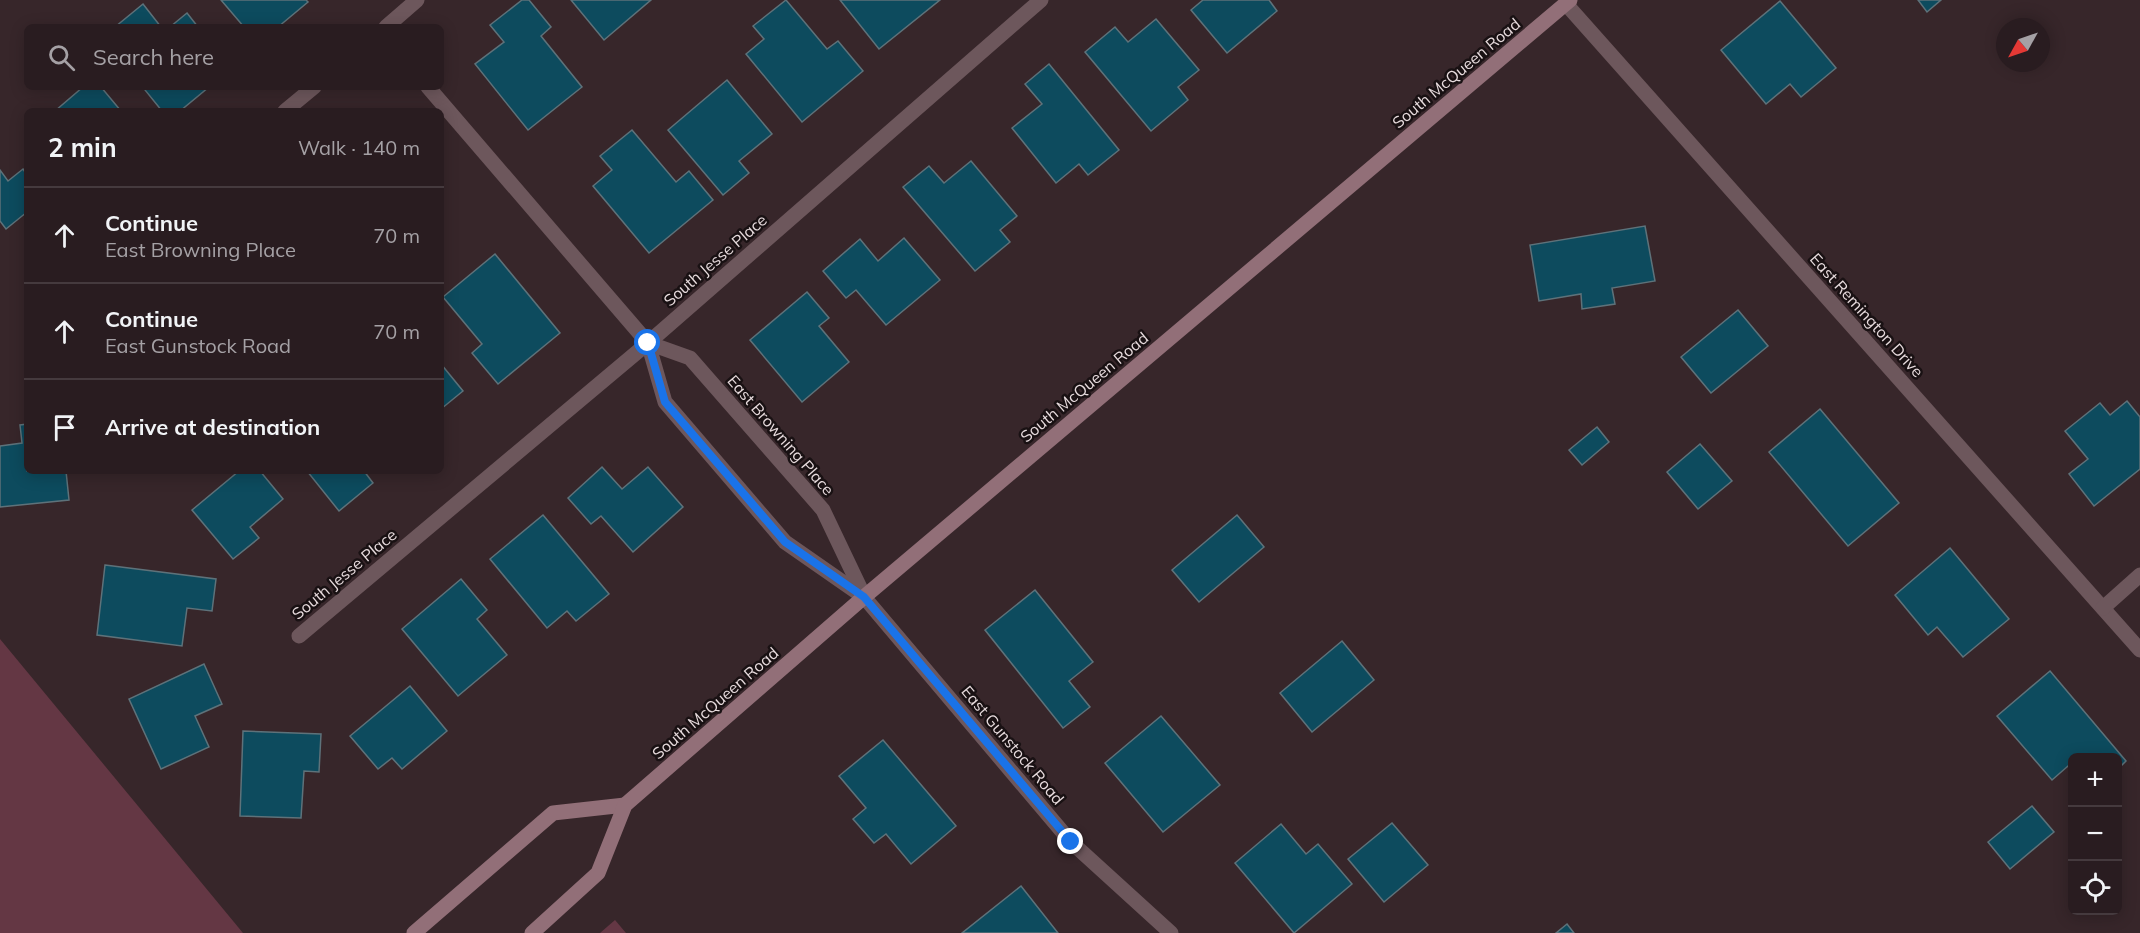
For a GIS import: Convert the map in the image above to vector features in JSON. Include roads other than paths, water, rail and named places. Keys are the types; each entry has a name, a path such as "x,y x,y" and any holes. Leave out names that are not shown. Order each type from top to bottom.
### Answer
{"main road":[{"name":"South McQueen Road","path":"532,933 598,873 625,805 864,597 1568,2"},
{"path":"414,933 553,813 625,805"}],"street":[{"path":"389,24 417,0"},
{"name":"South Jesse Place","path":"299,636 648,343 1041,0"},
{"name":"East Remington Drive","path":"1568,2 2140,650"},
{"path":"289,108 310,90"},
{"name":"East Browning Place","path":"431,90 648,343 665,402 785,542 864,597"},
{"name":"East Browning Place","path":"648,343 690,358 823,510 864,597"},
{"path":"2103,608 2140,575"},
{"name":"East Gunstock Road","path":"864,597 1071,842 1171,933"}]}
